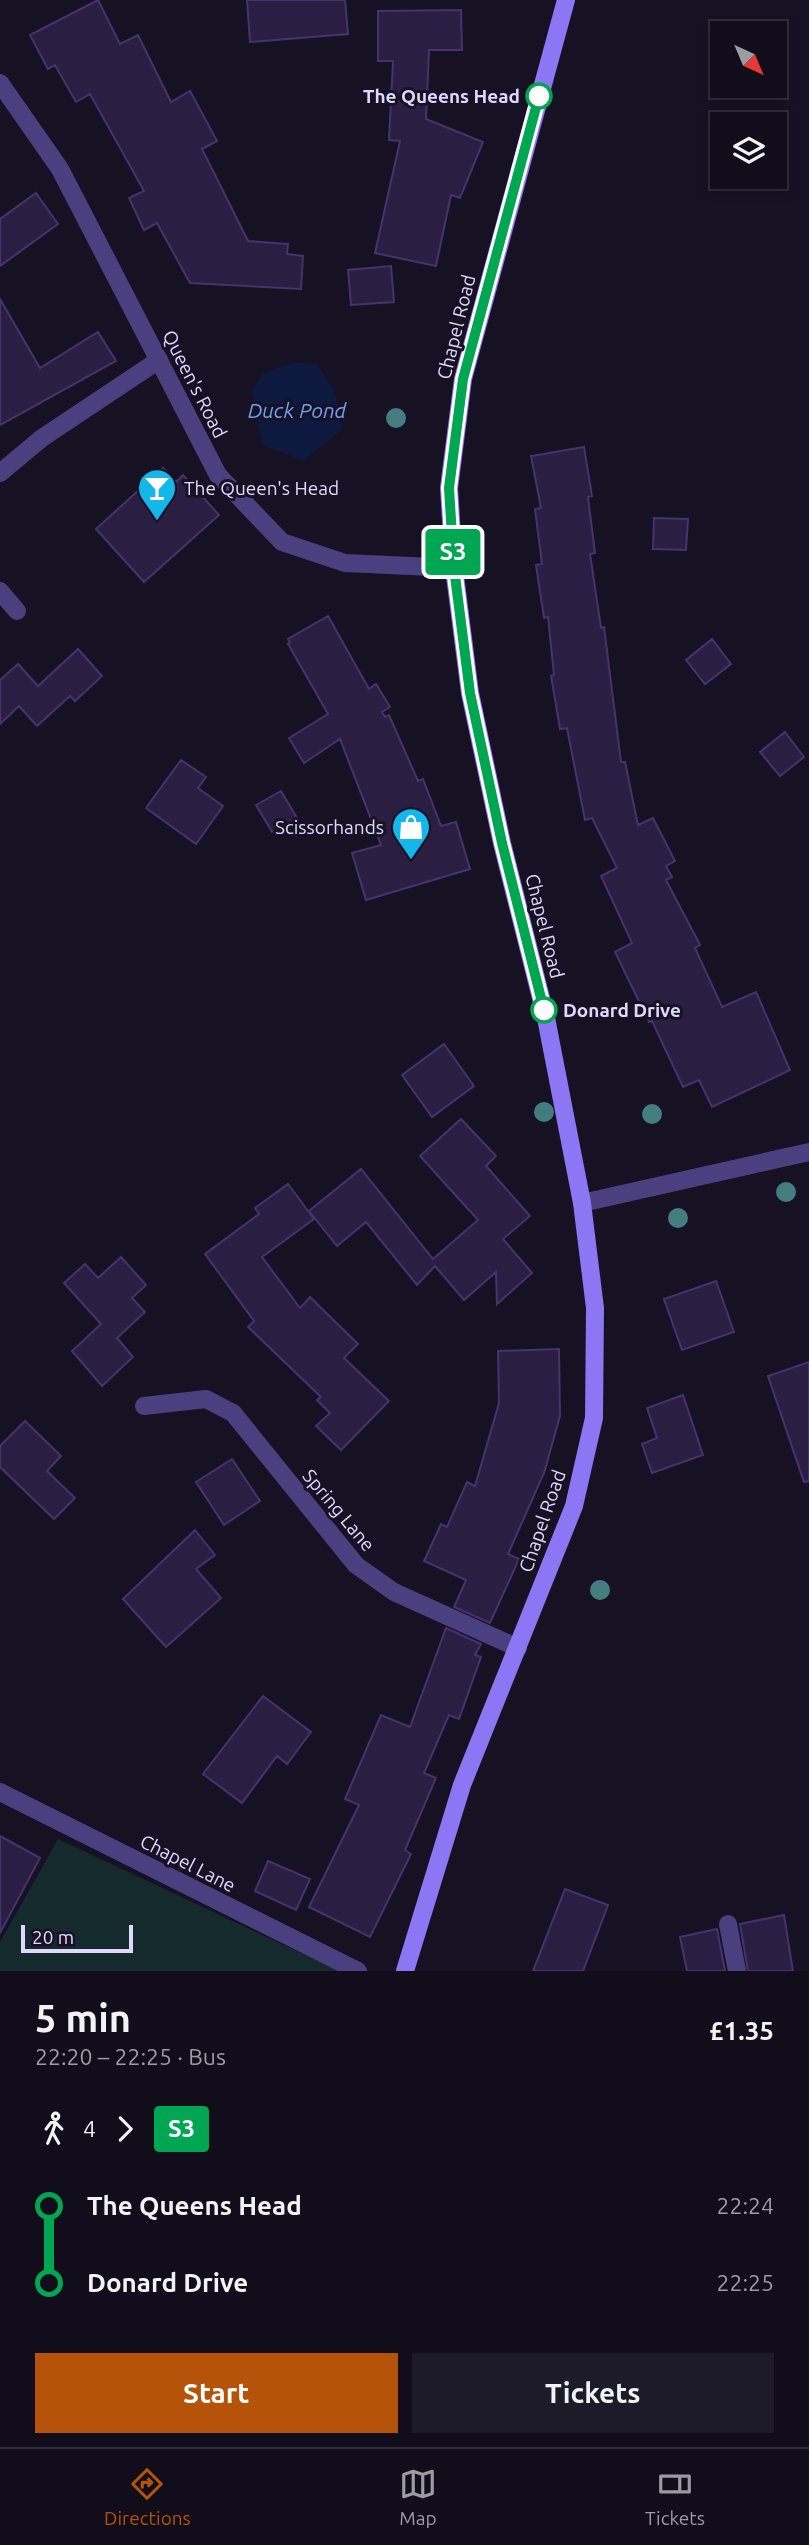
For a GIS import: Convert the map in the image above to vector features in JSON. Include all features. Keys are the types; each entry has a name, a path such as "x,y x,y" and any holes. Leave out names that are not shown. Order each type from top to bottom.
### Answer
{"street":[{"name":"Chapel Road","path":"405,1971 462,1785 574,1506 594,1418 595,1308 582,1203 546,1018 502,843 470,693 454,568 449,488 463,379 566,0"},
{"name":"Queen's Road","path":"0,83 60,169 218,474 282,542 345,563 454,568"},
{"path":"0,473 42,438 159,360"},
{"path":"0,591 17,611"},
{"path":"582,1203 809,1152"},
{"name":"Spring Lane","path":"144,1406 206,1399 233,1413 356,1565 394,1592 518,1648"},
{"name":"Chapel Lane","path":"0,1792 358,1971"},
{"path":"728,1924 737,1971"}],"green space":[{"path":"58,1839 339,1971 0,1971 0,1942"}],"water":[{"name":"Duck Pond","path":"294,362 318,364 335,393 342,429 304,461 263,445 252,391 263,374"}],"building":[{"path":"98,0 120,44 138,35 171,102 190,91 217,141 202,149 248,241 288,244 287,254 303,256 301,289 190,283 157,223 144,230 129,198 144,191 90,94 76,102 55,65 48,69 30,35"},
{"path":"247,0 345,0 348,34 250,42"},
{"path":"461,10 462,50 429,50 426,119 483,142 460,198 451,195 436,266 375,253 400,141 389,140 393,61 378,61 378,11"},
{"path":"36,193 58,224 0,266 0,219"},
{"path":"391,266 394,302 351,305 348,270"},
{"path":"0,299 40,368 98,332 116,361 0,425"},
{"path":"584,447 592,496 588,497 595,553 590,554 601,628 604,627 621,762 625,762 638,825 653,818 675,861 666,866 672,877 666,880 700,945 695,948 722,1007 756,992 790,1070 712,1107 699,1080 683,1087 615,952 632,943 601,876 617,868 592,818 585,820 567,728 560,729 551,676 554,675 548,617 544,618 536,565 542,564 535,509 541,508 531,456"},
{"name":"The Queen's Head","path":"163,468 176,482 183,475 219,515 144,582 96,529"},
{"path":"654,518 688,519 686,550 653,549"},
{"path":"328,616 369,689 376,684 390,707 382,712 385,717 389,715 418,781 423,779 441,826 456,822 470,869 366,900 352,853 381,845 340,739 304,763 289,738 328,714 288,644 288,639"},
{"path":"712,639 731,664 705,684 686,660"},
{"path":"78,649 102,676 75,701 70,696 37,726 19,706 0,724 0,680 18,664 38,686"},
{"path":"785,732 804,757 780,776 760,752"},
{"path":"181,760 206,777 198,788 223,806 196,844 146,808"},
{"path":"281,791 297,818 272,832 256,805"},
{"path":"444,1044 474,1086 432,1117 402,1075"},
{"path":"461,1119 496,1156 486,1166 530,1216 503,1239 532,1273 497,1304 496,1272 464,1300 435,1266 417,1285 366,1222 337,1246 309,1211 361,1169 433,1259 478,1220 420,1156"},
{"path":"288,1184 314,1219 262,1257 300,1308 310,1297 358,1344 344,1358 389,1401 341,1450 316,1426 330,1413 317,1400 321,1397 248,1327 254,1321 205,1254 259,1214 255,1208"},
{"path":"121,1257 146,1285 132,1298 145,1312 117,1338 133,1357 102,1386 72,1351 101,1324 64,1283 85,1264 98,1278"},
{"path":"716,1281 734,1332 682,1350 664,1299"},
{"path":"559,1349 560,1416 544,1473 508,1554 519,1559 490,1623 454,1607 466,1580 424,1561 441,1524 447,1527 467,1482 475,1486 499,1403 498,1351"},
{"path":"809,1362 809,1481 804,1482 768,1376"},
{"path":"683,1395 703,1455 652,1473 642,1444 657,1438 647,1408"},
{"path":"25,1421 61,1456 47,1471 75,1498 54,1519 0,1467 0,1446"},
{"path":"232,1459 260,1501 224,1525 196,1482"},
{"path":"195,1530 215,1555 196,1569 221,1598 166,1647 123,1599"},
{"path":"446,1628 481,1644 475,1655 481,1657 459,1719 449,1715 424,1773 436,1778 405,1850 411,1854 370,1937 309,1907 359,1805 345,1799 381,1715 410,1727"},
{"path":"263,1696 311,1732 287,1764 277,1756 242,1803 203,1774"},
{"path":"0,1836 40,1858 0,1933"},
{"path":"268,1861 310,1879 296,1910 255,1891"},
{"path":"565,1889 608,1905 583,1971 533,1971"},
{"path":"784,1915 793,1971 748,1971 740,1924"},
{"path":"717,1929 725,1971 687,1971 680,1937"}],"bus line":[{"name":"S3","path":"539,96 463,379 449,488 454,568 470,693 502,843 544,1010"}],"place":[{"name":"The Queens Head","path":"539,96"},
{"name":"The Queen's Head","path":"157,522"},
{"name":"Scissorhands","path":"411,861"},
{"name":"Donard Drive","path":"544,1010"}]}
